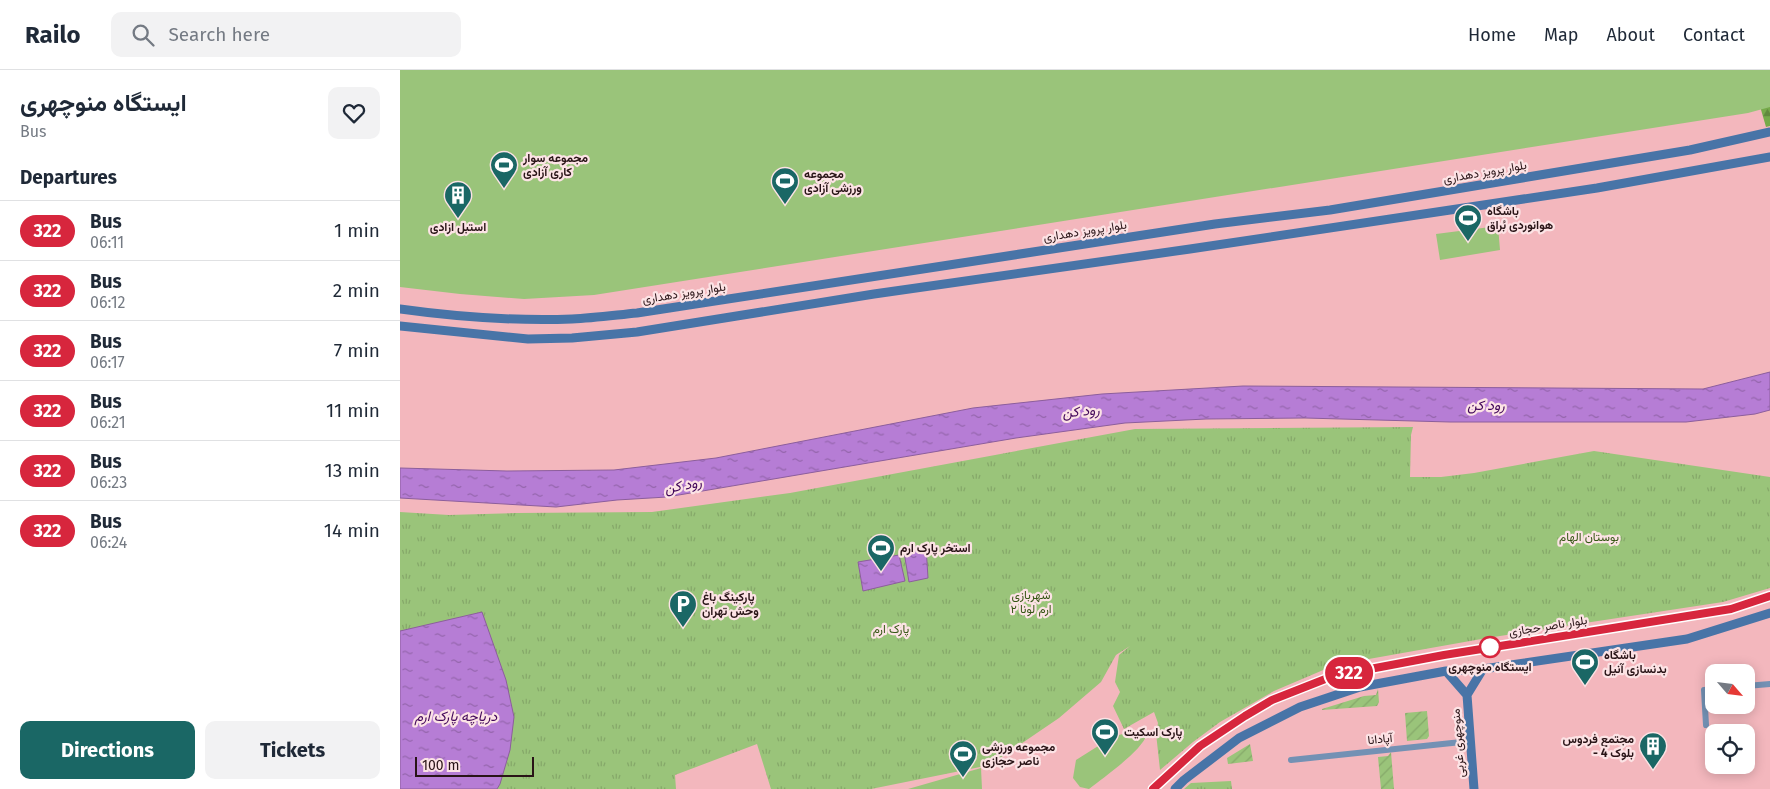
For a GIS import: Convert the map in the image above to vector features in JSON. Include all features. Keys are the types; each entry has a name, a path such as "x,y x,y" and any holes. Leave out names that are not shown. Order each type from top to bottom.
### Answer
{"main road":[{"name":"بلوار پرویز دهداری","path":"400,309 477,318 536,319 574,319 637,313 1215,224 1330,210 1690,150 1770,132"},
{"path":"400,326 528,339 572,338 637,332 874,294 1190,250 1588,189 1688,173 1770,157"},
{"name":"بلوار ناصر حجازی","path":"1153,789 1200,746 1245,716 1272,700 1333,676 1444,655 1731,609 1770,596"},
{"path":"1175,789 1239,738 1300,707 1360,687 1446,671 1483,669 1687,639 1770,613"},
{"path":"1446,671 1467,695 1483,669"},
{"name":"منوچهری غربی","path":"1467,695 1474,789"}],"street":[{"path":"1755,685 1770,684"},
{"path":"1705,690 1705,708"},
{"name":"آپادانا","path":"1291,760 1471,741"}],"green space":[{"name":"مجموعه ورزشی آزادی","path":"400,70 1770,70 1770,107 1748,113 594,295 524,299 400,287"},
{"path":"1770,77 1770,126 1766,127 1753,82"},
{"name":"باشگاه هوانوردی بُراق","path":"1498,226 1500,250 1440,260 1436,234"},
{"name":"پارک ارم","path":"1413,427 1411,435 1410,477 1441,477 1474,473 1594,451 1770,477 1770,588 1723,602 1487,638 1335,665 1274,691 1220,722 1160,770 1156,733 1158,723 1154,712 1124,729 1113,706 1120,692 1115,682 1119,655 1130,646 1116,655 1101,682 1059,718 990,765 871,789 771,789 757,744 675,775 676,789 400,789 400,512 449,515 652,512 790,493 1135,429"},
{"path":"1378,689 1379,702 1377,706 1322,710 1364,696 1376,695"},
{"path":"1427,711 1429,736 1427,739 1407,741 1405,713"},
{"name":"پارک اسکیت","path":"1141,730 1147,734 1144,741 1130,756 1089,789 1080,787 1073,778 1076,760 1114,736"},
{"path":"1250,744 1253,761 1228,764 1227,758"},
{"path":"1391,752 1394,789 1381,789 1378,757 1388,756"},
{"name":"مجموعه ورزشی ناصر حجازی","path":"981,768 982,789 908,789"},
{"path":"1231,781 1232,789 1184,789 1191,783"}],"water":[{"name":"رود کن","path":"1770,372 1770,410 1755,414 1686,422 1450,422 1305,418 1206,419 1125,423 1016,438 667,497 556,507 400,498 400,468 507,471 614,470 716,458 973,408 1102,394 1243,386 1703,389"},
{"path":"926,546 928,578 909,582 904,552"},
{"name":"استخر پارک ارم","path":"899,555 905,581 863,591 858,562"},
{"name":"دریاچه پارک ارم","path":"482,612 506,680 514,717 510,750 500,784 497,789 400,789 400,631"}],"bus line":[{"name":"322","path":"1153,789 1200,746 1245,716 1272,700 1333,676 1444,655 1731,609 1770,596"}],"place":[{"name":"مجموعه سوار کاری آزادی","path":"504,189"},
{"name":"مجموعه ورزشی آزادی","path":"785,205"},
{"name":"استبل ازادی","path":"458,219"},
{"name":"باشگاه هوانوردی بُراق","path":"1468,242"},
{"name":"استخر پارک ارم","path":"881,572"},
{"name":"پارکینگ باغ وحش تهران","path":"683,628"},
{"name":"ایستگاه منوچهری","path":"1490,647"},
{"name":"باشگاه بدنسازی آنیل","path":"1585,686"},
{"name":"پارک اسکیت","path":"1105,756"},
{"name":"مجتمع فردوس - بلوک 4","path":"1653,770"},
{"name":"مجموعه ورزشی ناصر حجازی","path":"963,778"}],"park label":[{"name":"بوستان الهام","path":"1589,537"},
{"name":"شهربازی ارم لونا ۲","path":"1031,602"}]}
